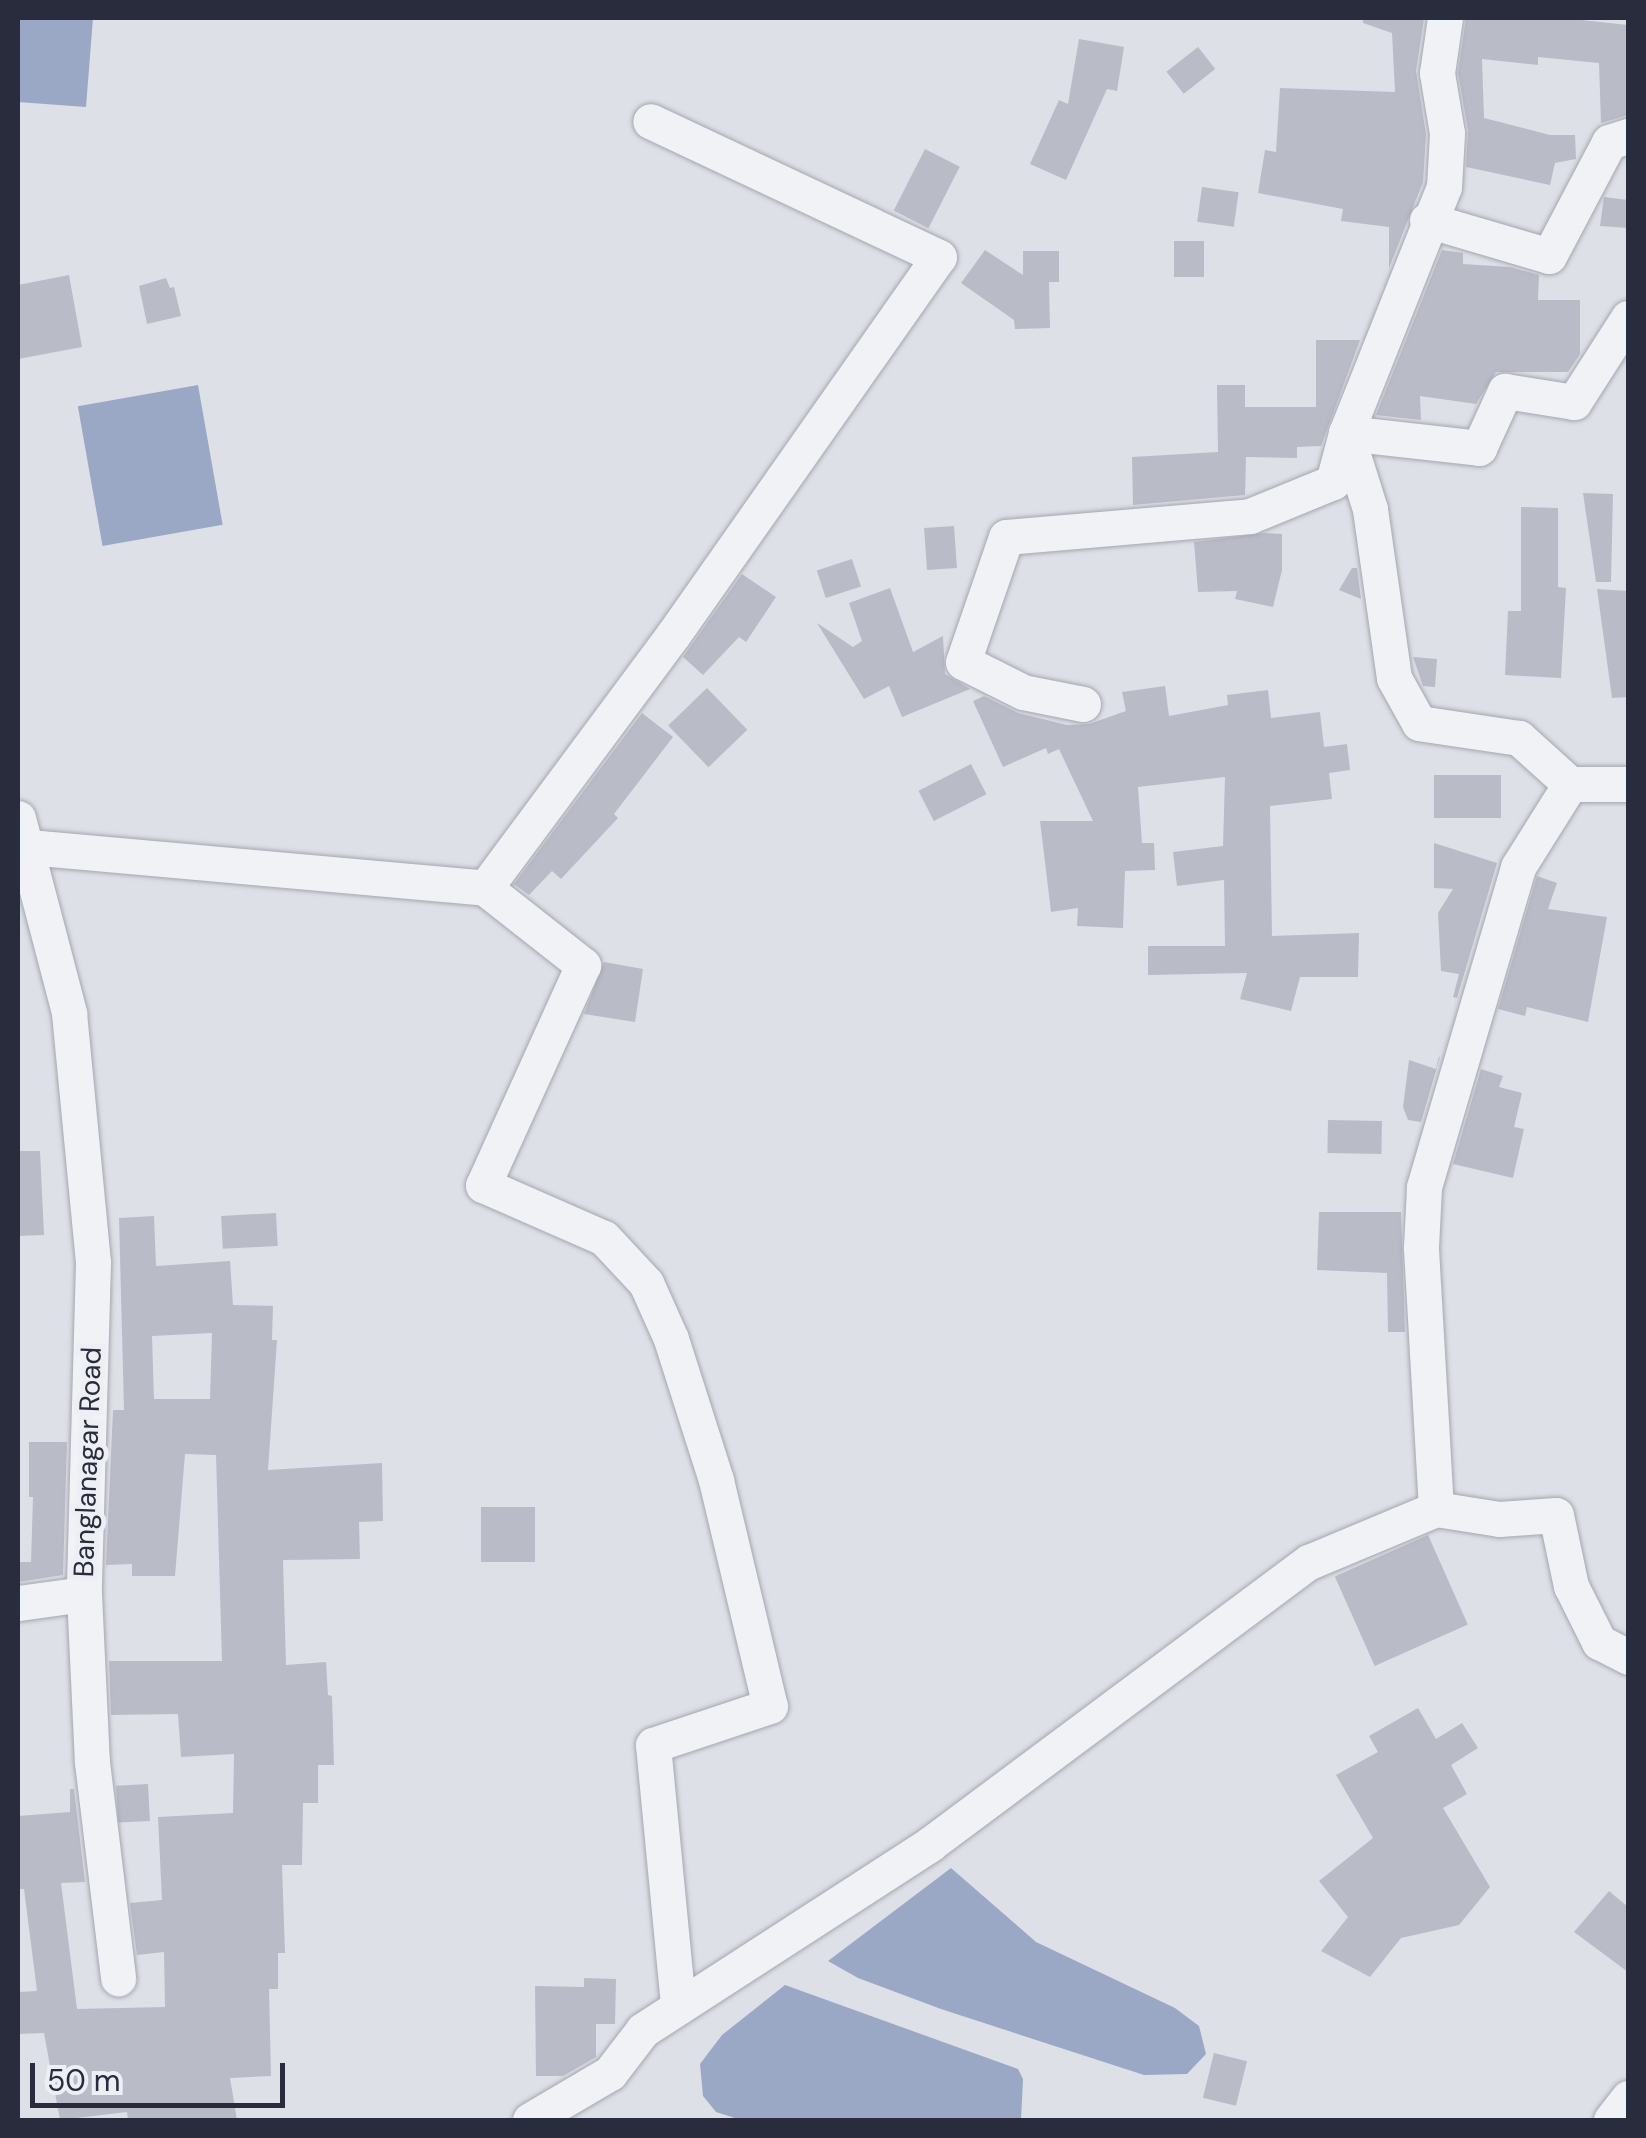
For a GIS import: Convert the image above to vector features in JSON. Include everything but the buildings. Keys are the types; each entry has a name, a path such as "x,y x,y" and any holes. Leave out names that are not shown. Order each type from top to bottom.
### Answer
{"street":[{"path":"1083,704 1023,692 964,662 1006,537 1250,516 1333,482 1346,433 1427,220 1444,187 1448,133 1438,73 1446,18"},
{"path":"485,888 673,634 939,257 650,122"},
{"path":"1427,220 1549,256 1608,142 1628,136"},
{"path":"1346,433 1479,448 1505,391 1574,402 1628,318"},
{"path":"1346,433 1370,510 1394,678 1419,723 1519,738 1570,784 1628,784"},
{"path":"1436,1509 1421,1248 1424,1188 1518,867 1570,784"},
{"path":"20,836 485,888 583,965 483,1185 604,1238 646,1283 671,1339 716,1480 770,1706 653,1745 678,2007"},
{"name":"Banglanagar Road","path":"18,1603 84,1594 93,1262 69,1013 20,836"},
{"path":"530,2120 610,2073 643,2030 930,1844 1309,1562 1436,1509 1499,1519 1556,1515 1571,1586 1599,1642 1628,1658"},
{"path":"84,1594 92,1762 118,1978"},
{"path":"1611,2120 1628,2098"}],"water":[{"path":"18,18 93,18 86,107 18,102"},
{"path":"198,385 223,525 103,546 78,406"},
{"path":"951,1868 1036,1942 1175,2008 1199,2026 1206,2054 1187,2074 1144,2075 941,2009 858,1978 828,1961"},
{"path":"785,1985 1018,2069 1023,2079 1021,2120 741,2120 716,2112 703,2096 700,2064 722,2035"}]}
